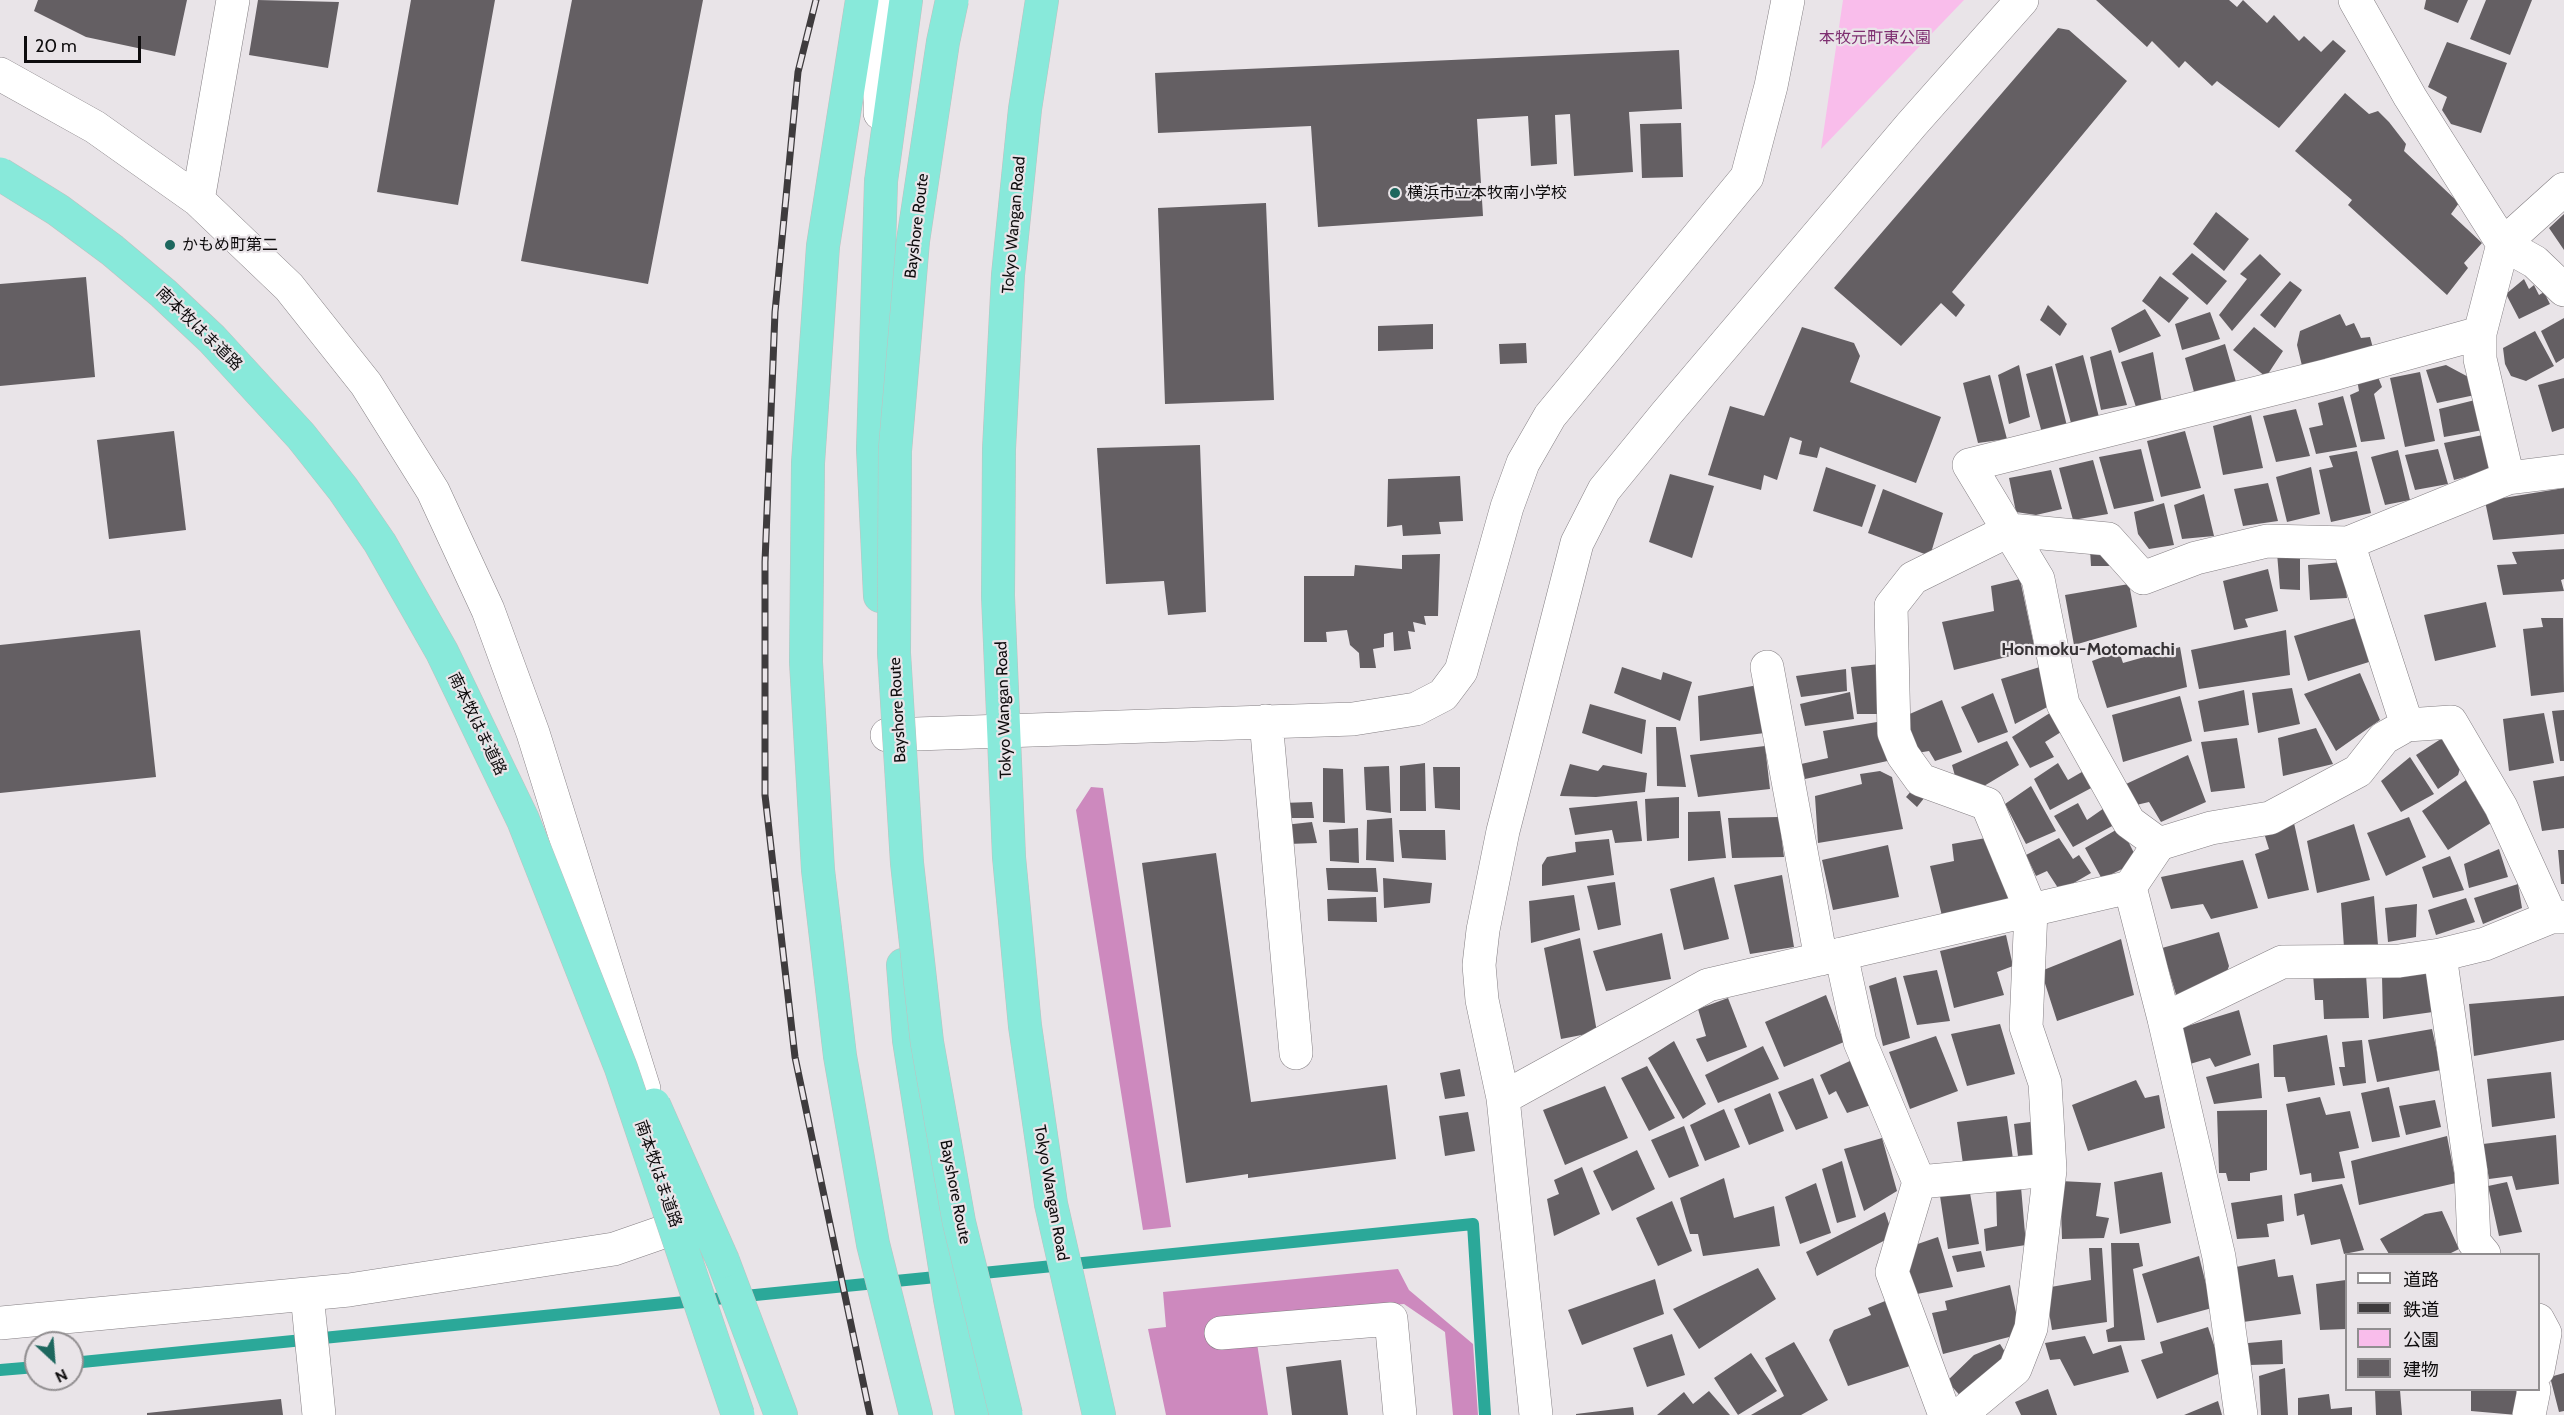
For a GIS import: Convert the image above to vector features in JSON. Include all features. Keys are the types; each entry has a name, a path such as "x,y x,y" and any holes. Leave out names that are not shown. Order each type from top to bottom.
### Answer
{"highway":[{"path":"862,0 823,246 808,463 806,662 818,870 840,1056 873,1244 916,1415"},
{"path":"906,0 881,181 873,449 887,735 909,1040 950,1299 972,1415"},
{"name":"Bayshore Route","path":"952,0 943,42 914,241 897,428 894,653 907,863 927,1042 959,1221 1006,1415"},
{"name":"Tokyo Wangan Road","path":"1042,0 1025,109 1008,275 999,448 998,596 1009,857 1024,1026 1051,1204 1099,1415"},
{"name":"南本牧はま道路","path":"0,174 58,210 163,293 251,379 302,435 344,489 412,598 470,708 523,820 621,1068 738,1415"},
{"name":"南本牧はま道路","path":"0,193 101,262 160,313 247,399 289,446 330,498 400,607 461,724 508,827 553,936 647,1189 722,1415"},
{"path":"523,820 689,1181 749,1326 781,1415"}],"street":[{"path":"198,200 233,0"},
{"path":"881,181 880,72 885,0"},
{"path":"887,735 1005,729 1353,719 1416,709 1443,695 1461,671 1507,507 1523,463 1550,416 1695,239 1726,206 1747,177 1771,86 1788,0"},
{"path":"1536,1415 1503,1098 1482,1000 1479,965 1482,930 1503,831 1576,543 1604,490 1659,423 1912,124 2022,0"},
{"path":"2355,0 2410,97 2503,244 2535,262 2564,290"},
{"path":"0,74 94,127 198,200 289,287 366,384 433,491 488,610 533,733 745,1415"},
{"path":"2508,478 2480,359 2480,333 2503,244 2564,189"},
{"path":"2159,844 2129,822 2063,704 2038,579 1969,465 2330,375 2480,333"},
{"path":"1960,1415 2015,1369 2031,1328 2050,1170 2045,1083 2026,1027 2031,910 1987,804 1921,780 1903,755 1894,733 1891,606 1913,578 2010,530 2108,539 2143,578 2196,558 2267,541 2348,543 2508,478 2564,471"},
{"path":"2348,543 2407,725"},
{"path":"1767,667 1831,956 1860,1042 1919,1182 1892,1272 1945,1415"},
{"path":"1266,721 1296,1053"},
{"path":"1503,1098 1708,985 2130,887 2159,844 2211,828 2270,818 2358,771 2384,738 2407,725 2451,722 2501,807 2558,917 2485,944 2440,955 2399,961 2282,962 2164,1019"},
{"path":"2130,887 2164,1019 2219,1257 2241,1415"},
{"path":"2440,955 2471,1172 2474,1242 2483,1253"},
{"path":"1919,1182 2050,1170"},
{"path":"0,1323 349,1290 614,1249 686,1224"},
{"path":"307,1294 319,1415"},
{"path":"1221,1333 1391,1319 1400,1415"},
{"path":"2540,1362 2549,1327"},
{"path":"2529,1415 2534,1391"}],"green space":[{"name":"本牧元町東公園","path":"1843,0 1964,0 1821,149"}],"shaded area":[{"path":"1091,787 1103,788 1171,1227 1143,1230 1076,810"},
{"path":"1398,1269 1409,1290 1473,1344 1478,1415 1453,1415 1445,1332 1404,1304 1253,1317 1268,1415 1166,1415 1148,1329 1166,1327 1163,1292"}],"building":[{"path":"38,0 187,0 175,56 86,37 34,11"},
{"path":"258,0 339,2 328,68 249,55"},
{"path":"411,0 495,0 458,205 377,192"},
{"path":"572,0 703,0 648,284 521,261"},
{"path":"2096,0 2229,0 2237,7 2243,0 2267,23 2274,15 2299,41 2304,36 2321,52 2333,40 2346,51 2279,128 2217,81 2212,86 2185,61 2179,68 2152,41 2147,47"},
{"path":"2426,0 2468,0 2458,23 2424,9"},
{"path":"2486,0 2532,0 2510,55 2470,39"},
{"path":"2058,28 2069,30 2127,81 1952,292 1965,305 1956,317 1941,303 1901,346 1834,288"},
{"path":"2447,42 2507,63 2481,133 2451,124 2442,110 2447,97 2428,87"},
{"path":"1679,50 1682,109 1629,112 1633,172 1574,176 1570,114 1555,115 1557,164 1531,166 1528,116 1477,119 1483,216 1318,227 1311,126 1158,133 1155,73"},
{"path":"2345,93 2369,114 2378,111 2389,122 2406,144 2404,151 2459,203 2451,214 2482,243 2464,263 2468,268 2447,295 2348,205 2352,200 2295,151"},
{"path":"1681,123 1683,177 1642,178 1640,124"},
{"path":"1266,203 1274,400 1165,404 1158,208"},
{"path":"2216,212 2249,239 2224,271 2193,244"},
{"path":"2564,214 2564,250 2549,228"},
{"path":"2192,253 2227,281 2207,305 2172,274"},
{"path":"2260,254 2281,274 2232,331 2219,315 2247,279 2240,274"},
{"path":"2160,276 2189,298 2169,323 2142,301"},
{"path":"86,277 95,377 0,386 0,284"},
{"path":"2524,279 2529,289 2534,285 2539,295 2544,292 2550,304 2519,319 2506,294"},
{"path":"2290,281 2302,290 2275,328 2260,315"},
{"path":"2048,305 2067,324 2060,336 2040,320"},
{"path":"2145,309 2161,336 2119,353 2111,328"},
{"path":"2210,312 2220,339 2182,350 2175,324"},
{"path":"2340,314 2346,326 2354,323 2361,338 2370,337 2373,348 2303,370 2297,345 2300,331"},
{"path":"2564,318 2564,358 2556,363 2541,331"},
{"path":"1433,324 1433,349 1378,351 1378,326"},
{"path":"1802,327 1854,343 1860,356 1850,382 1941,417 1916,483 1820,447 1817,458 1799,454 1802,441 1790,437 1777,480 1764,475 1761,490 1708,475 1730,406 1764,416"},
{"path":"2254,327 2283,351 2266,377 2233,350"},
{"path":"2535,331 2554,366 2526,381 2511,376 2505,364 2503,348"},
{"path":"1526,343 1527,363 1500,364 1499,344"},
{"path":"2225,344 2236,382 2194,392 2185,358"},
{"path":"2111,350 2127,405 2101,410 2090,357"},
{"path":"2153,352 2162,403 2136,407 2121,362"},
{"path":"2083,355 2099,417 2071,423 2055,364"},
{"path":"2019,365 2030,417 2009,424 1998,375"},
{"path":"2446,365 2474,380 2475,395 2437,403 2426,370"},
{"path":"2052,366 2067,426 2042,433 2026,374"},
{"path":"2376,372 2382,387 2374,394 2385,439 2361,442 2350,395 2359,391 2357,379"},
{"path":"2420,372 2435,441 2405,447 2390,378"},
{"path":"1990,375 2007,439 1978,443 1963,383"},
{"path":"2564,378 2564,428 2552,432 2538,385"},
{"path":"2343,396 2357,447 2316,454 2309,428 2323,425 2318,403"},
{"path":"2475,400 2483,430 2444,437 2439,409"},
{"path":"2296,409 2310,456 2276,462 2263,416"},
{"path":"2251,415 2263,468 2223,475 2213,426"},
{"path":"174,431 186,530 109,539 97,440"},
{"path":"2185,431 2201,488 2161,497 2147,441"},
{"path":"2483,435 2491,470 2454,480 2444,443"},
{"path":"1200,445 1206,612 1168,615 1164,581 1106,584 1097,448"},
{"path":"2141,449 2154,501 2114,509 2099,457"},
{"path":"2438,449 2448,484 2415,490 2405,455"},
{"path":"2398,450 2410,500 2385,505 2371,457"},
{"path":"2357,451 2371,513 2331,522 2319,470 2333,467 2329,456"},
{"path":"2093,460 2108,514 2073,520 2059,468"},
{"path":"1826,467 1876,485 1862,527 1813,511"},
{"path":"2311,467 2320,514 2287,522 2276,477"},
{"path":"2051,470 2062,509 2036,515 2016,512 2009,478"},
{"path":"1670,474 1714,486 1692,558 1649,542"},
{"path":"1460,476 1463,521 1439,522 1441,534 1403,536 1402,525 1387,527 1388,479"},
{"path":"2268,483 2278,521 2243,526 2234,489"},
{"path":"2564,488 2564,534 2493,540 2485,501"},
{"path":"1883,489 1943,513 1930,556 1868,533"},
{"path":"2204,494 2214,536 2182,539 2174,505"},
{"path":"2164,503 2174,545 2149,549 2138,534 2134,512"},
{"path":"2108,548 2109,566 2091,566 2090,549"},
{"path":"2564,549 2564,579 2561,580 2564,591 2503,595 2497,565 2517,564 2512,552"},
{"path":"2300,550 2300,590 2280,589 2277,553"},
{"path":"1440,554 1438,616 1424,616 1426,625 1413,622 1415,632 1408,631 1411,649 1394,651 1393,632 1384,634 1384,647 1373,649 1376,668 1360,668 1359,653 1350,645 1347,630 1326,632 1327,642 1304,642 1304,576 1354,576 1355,565 1402,569 1402,555"},
{"path":"2343,562 2347,598 2310,600 2308,565"},
{"path":"2268,569 2278,611 2245,619 2248,627 2234,630 2223,581"},
{"path":"2020,579 2035,650 1954,670 1942,622 1994,611 1991,586"},
{"path":"2129,584 2137,627 2074,645 2065,595"},
{"path":"2486,602 2496,647 2435,661 2424,615"},
{"path":"2359,617 2369,662 2308,681 2294,636"},
{"path":"2541,618 2563,618 2564,692 2531,696 2523,629 2543,627"},
{"path":"140,630 156,777 0,793 0,645"},
{"path":"2286,630 2290,675 2199,689 2191,650"},
{"path":"2180,647 2187,687 2107,708 2092,661 2119,651 2123,663"},
{"path":"1880,664 1883,714 1857,714 1851,667"},
{"path":"2043,666 2053,704 2015,724 2001,679"},
{"path":"1622,667 1661,680 1663,672 1692,682 1680,721 1614,693"},
{"path":"1846,669 1847,691 1801,697 1796,676"},
{"path":"2360,673 2380,720 2336,751 2304,694"},
{"path":"1758,685 1765,733 1700,741 1698,696"},
{"path":"2292,688 2300,724 2258,733 2252,693"},
{"path":"2244,690 2249,725 2204,732 2198,701"},
{"path":"1850,692 1854,719 1805,726 1800,704"},
{"path":"1993,693 2008,732 1978,743 1961,707"},
{"path":"2180,696 2192,741 2123,762 2112,715"},
{"path":"1942,700 1962,752 1935,761 1929,751 1917,753 1905,716"},
{"path":"1590,704 1646,720 1642,754 1582,733"},
{"path":"2564,710 2564,761 2560,761 2552,711"},
{"path":"2053,711 2066,729 2045,742 2054,757 2030,768 2012,737"},
{"path":"2544,713 2554,763 2509,771 2503,719"},
{"path":"1883,721 1892,760 1805,779 1801,764 1828,758 1823,731"},
{"path":"1656,727 1676,727 1686,787 1657,786"},
{"path":"2316,728 2333,764 2283,776 2278,738"},
{"path":"2447,735 2462,762 2458,775 2438,789 2416,755"},
{"path":"2237,738 2245,788 2211,792 2201,742"},
{"path":"2007,741 2019,765 1984,786 1955,776 1952,765"},
{"path":"1765,746 1770,789 1698,797 1690,755"},
{"path":"2188,755 2206,802 2161,822 2149,802 2132,806 2126,784"},
{"path":"2410,757 2434,794 2401,812 2381,781"},
{"path":"1425,763 1426,811 1400,811 1400,766"},
{"path":"2058,763 2068,780 2087,769 2095,786 2050,810 2034,779"},
{"path":"1570,764 1598,771 1603,765 1647,773 1645,792 1596,797 1560,796"},
{"path":"1389,766 1391,813 1366,810 1364,767"},
{"path":"1433,767 1460,767 1460,810 1435,808"},
{"path":"1323,768 1343,769 1345,823 1323,822"},
{"path":"1880,771 1892,777 1903,829 1818,843 1815,796 1862,784 1860,774"},
{"path":"2564,776 2564,828 2542,831 2533,781"},
{"path":"2466,780 2491,823 2448,850 2422,811"},
{"path":"1917,784 1929,792 1917,807 1906,797"},
{"path":"2031,786 2056,831 2026,844 2005,804"},
{"path":"1679,797 1679,838 1647,841 1645,799"},
{"path":"1637,801 1642,841 1615,843 1612,830 1575,835 1569,808"},
{"path":"1312,802 1314,818 1284,818 1282,803"},
{"path":"2078,803 2087,820 2107,806 2116,824 2073,847 2054,816"},
{"path":"1720,811 1726,858 1688,861 1688,812"},
{"path":"1779,817 1784,857 1732,858 1728,818"},
{"path":"2409,817 2426,857 2386,876 2367,833"},
{"path":"1392,818 1394,862 1366,860 1367,820"},
{"path":"1312,822 1317,843 1288,844 1284,825"},
{"path":"2294,823 2309,890 2268,899 2255,854 2269,849 2264,833"},
{"path":"2354,824 2370,880 2317,893 2307,841"},
{"path":"2121,827 2138,861 2102,879 2085,848"},
{"path":"1358,828 1359,863 1330,861 1329,830"},
{"path":"1399,830 1445,830 1446,860 1402,858"},
{"path":"1986,838 1997,872 2009,871 2020,897 1942,916 1930,866 1954,861 1952,844"},
{"path":"2059,838 2073,859 2079,855 2091,873 2060,891 2047,871 2036,876 2026,855"},
{"path":"1609,839 1614,875 1542,886 1542,865 1547,857 1576,852 1575,842"},
{"path":"1888,845 1899,897 1833,910 1822,860"},
{"path":"2499,849 2508,877 2469,888 2464,864"},
{"path":"2558,850 2564,850 2564,884 2561,884"},
{"path":"1216,853 1251,1102 1387,1085 1396,1159 1248,1178 1248,1174 1186,1183 1142,863"},
{"path":"2450,856 2464,890 2433,898 2422,867"},
{"path":"2243,860 2258,908 2211,919 2203,904 2171,909 2161,877"},
{"path":"1326,868 1376,868 1378,892 1328,890"},
{"path":"1782,875 1794,947 1750,954 1734,885"},
{"path":"1714,877 1729,939 1684,950 1670,889"},
{"path":"1383,878 1432,883 1430,903 1384,908"},
{"path":"1615,882 1621,925 1598,930 1587,886"},
{"path":"2518,884 2522,908 2483,924 2474,898"},
{"path":"1574,895 1580,930 1531,943 1529,901"},
{"path":"2374,896 2378,945 2344,948 2341,903"},
{"path":"1376,897 1377,922 1328,921 1327,899"},
{"path":"2466,898 2475,922 2436,935 2428,910"},
{"path":"2417,904 2416,937 2388,942 2385,908"},
{"path":"2219,932 2229,966 2224,980 2177,998 2162,948"},
{"path":"1662,933 1671,979 1606,991 1593,951"},
{"path":"2006,935 2013,966 1997,972 2004,995 1954,1008 1940,951"},
{"path":"1580,938 1597,1032 1561,1039 1544,948"},
{"path":"2121,939 2134,995 2057,1021 2041,971"},
{"path":"1937,970 1950,1021 1917,1025 1903,976"},
{"path":"2436,970 2440,1011 2383,1019 2382,976"},
{"path":"2344,971 2346,978 2366,975 2369,1018 2324,1019 2323,1000 2315,1000 2313,974"},
{"path":"1896,977 1910,1038 1883,1046 1869,986"},
{"path":"1826,995 1844,1042 1784,1067 1765,1022"},
{"path":"2564,996 2564,1040 2474,1056 2469,1004"},
{"path":"1728,998 1747,1047 1707,1062 1696,1039 1706,1036 1698,1009"},
{"path":"2239,1010 2251,1055 2215,1067 2210,1058 2190,1064 2181,1028"},
{"path":"2000,1024 2015,1074 1967,1086 1951,1034"},
{"path":"2432,1029 2441,1070 2377,1082 2368,1040"},
{"path":"2327,1035 2335,1085 2288,1092 2285,1077 2274,1077 2273,1045"},
{"path":"1936,1036 1958,1091 1910,1109 1889,1052"},
{"path":"2362,1040 2366,1083 2343,1086 2339,1067 2345,1067 2342,1042"},
{"path":"1674,1041 1706,1104 1683,1119 1648,1058"},
{"path":"1763,1046 1779,1079 1718,1103 1705,1075"},
{"path":"1852,1060 1871,1105 1847,1113 1836,1091 1829,1095 1820,1075"},
{"path":"2259,1063 2262,1098 2214,1104 2206,1077"},
{"path":"1647,1066 1675,1118 1649,1131 1621,1078"},
{"path":"1460,1069 1465,1096 1445,1099 1440,1073"},
{"path":"2551,1072 2555,1118 2492,1127 2487,1079"},
{"path":"1813,1078 1828,1118 1796,1130 1778,1092"},
{"path":"2136,1080 2145,1098 2159,1095 2165,1128 2088,1151 2072,1105"},
{"path":"1605,1086 1628,1138 1565,1165 1543,1110"},
{"path":"2389,1087 2400,1137 2372,1142 2361,1093"},
{"path":"1770,1093 1784,1131 1749,1145 1734,1109"},
{"path":"2320,1097 2326,1115 2350,1111 2359,1148 2339,1152 2345,1178 2312,1182 2311,1173 2300,1175 2286,1104"},
{"path":"2435,1100 2441,1127 2406,1135 2399,1106"},
{"path":"1724,1109 1740,1147 1705,1161 1690,1125"},
{"path":"2267,1110 2267,1170 2250,1173 2250,1181 2228,1181 2226,1173 2219,1173 2217,1111"},
{"path":"1468,1112 1475,1151 1445,1156 1439,1116"},
{"path":"2007,1116 2013,1159 1963,1164 1957,1122"},
{"path":"2038,1121 2041,1154 2018,1156 2014,1124"},
{"path":"1684,1126 1699,1166 1669,1178 1651,1140"},
{"path":"2556,1135 2559,1184 2516,1190 2512,1176 2489,1179 2483,1144"},
{"path":"2447,1136 2456,1183 2359,1205 2351,1161"},
{"path":"1882,1138 1897,1191 1864,1211 1844,1149"},
{"path":"1637,1150 1655,1189 1612,1211 1593,1171"},
{"path":"1842,1161 1856,1217 1837,1223 1822,1169"},
{"path":"1582,1167 1600,1214 1554,1236 1547,1199 1559,1194 1554,1180"},
{"path":"2162,1172 2171,1223 2120,1234 2114,1182"},
{"path":"1724,1178 1734,1218 1774,1206 1780,1246 1703,1256 1698,1234 1690,1234 1680,1198"},
{"path":"2060,1181 2101,1183 2096,1216 2109,1218 2104,1238 2062,1239"},
{"path":"2507,1182 2522,1232 2499,1236 2488,1186"},
{"path":"1816,1183 1831,1233 1800,1244 1785,1197"},
{"path":"2342,1184 2364,1250 2344,1254 2340,1239 2311,1245 2304,1214 2297,1216 2294,1194"},
{"path":"1996,1187 2021,1187 2026,1245 1986,1251 1984,1229 1997,1226"},
{"path":"1970,1193 1979,1244 1948,1249 1940,1196"},
{"path":"2282,1195 2284,1221 2267,1224 2269,1237 2237,1239 2231,1203"},
{"path":"1672,1201 1692,1251 1658,1266 1636,1218"},
{"path":"2442,1211 2459,1249 2451,1253 2388,1253 2380,1239 2425,1214"},
{"path":"1885,1212 1893,1236 1817,1276 1806,1252"},
{"path":"1938,1237 1953,1287 1917,1294 1910,1275 1906,1248"},
{"path":"2111,1243 2139,1243 2143,1266 2133,1269 2145,1340 2108,1342 2106,1330 2114,1327"},
{"path":"2089,1248 2102,1248 2107,1322 2052,1330 2045,1288 2091,1280"},
{"path":"1981,1251 1985,1267 1957,1272 1952,1256"},
{"path":"2199,1256 2212,1308 2157,1323 2142,1274"},
{"path":"2275,1259 2278,1277 2293,1275 2301,1314 2243,1322 2236,1267"},
{"path":"1758,1268 1776,1299 1699,1349 1673,1309"},
{"path":"1655,1279 1664,1314 1582,1345 1568,1310"},
{"path":"2345,1280 2345,1329 2320,1330 2316,1284"},
{"path":"2010,1285 2017,1317 2013,1336 1943,1354 1932,1313 1947,1310 1945,1301"},
{"path":"1890,1299 1916,1364 1848,1386 1829,1340 1834,1330 1871,1315 1868,1308"},
{"path":"2208,1327 2223,1372 2157,1399 2141,1360 2163,1353 2160,1342"},
{"path":"1672,1334 1685,1375 1647,1387 1633,1348"},
{"path":"2085,1336 2093,1354 2121,1345 2129,1372 2074,1386 2060,1359 2050,1360 2045,1343"},
{"path":"2282,1340 2283,1364 2250,1365 2248,1343"},
{"path":"1794,1342 1828,1400 1801,1415 1751,1415 1784,1396 1765,1358"},
{"path":"2000,1344 2012,1363 1964,1400 1947,1381 1974,1355"},
{"path":"1751,1353 1777,1391 1738,1415 1714,1378"},
{"path":"1341,1360 1348,1415 1292,1415 1286,1367"},
{"path":"2285,1368 2288,1415 2261,1415 2259,1376"},
{"path":"2564,1373 2564,1411 2559,1412 2550,1377"},
{"path":"2048,1389 2057,1415 2021,1415 2015,1402"},
{"path":"1709,1391 1730,1415 1657,1415 1684,1392 1693,1404"},
{"path":"2375,1391 2400,1391 2402,1415 2376,1415"},
{"path":"2471,1391 2516,1391 2517,1415 2471,1411"},
{"path":"2329,1394 2331,1409 2352,1407 2352,1415 2298,1415 2298,1398"},
{"path":"281,1399 283,1415 147,1415 147,1413"},
{"path":"2218,1401 2222,1415 2184,1415"},
{"path":"1633,1407 1634,1415 1576,1415 1576,1414"}],"waterway":[{"path":"973,1274 1473,1224 1485,1415"},
{"path":"84,1362 946,1276"},
{"path":"0,1370 24,1368"}],"railway":[{"path":"816,0 798,72 775,312 765,562 765,795 795,1057 870,1415"}],"place":[{"name":"横浜市立本牧南小学校","path":"1395,193"},
{"name":"かもめ町第二","path":"170,245"}],"district":[{"name":"Honmoku-Motomachi","path":"2088,650"}]}
